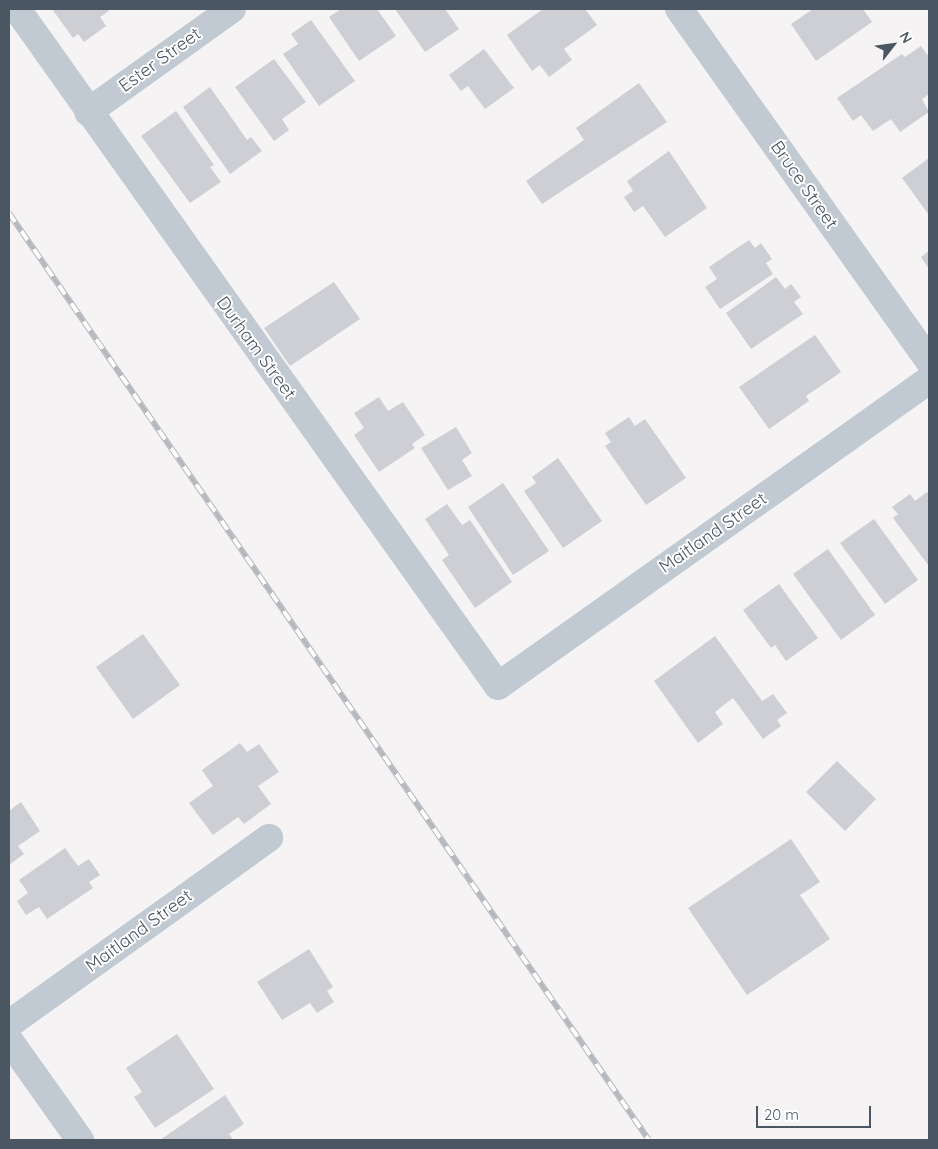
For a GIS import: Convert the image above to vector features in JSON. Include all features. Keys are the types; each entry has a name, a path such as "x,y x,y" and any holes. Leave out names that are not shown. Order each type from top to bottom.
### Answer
{"street":[{"name":"Durham Street","path":"17,9 88,112 498,686"},
{"name":"Ester Street","path":"88,112 232,9"},
{"name":"Bruce Street","path":"679,9 929,361"},
{"name":"Maitland Street","path":"498,686 929,380"},
{"name":"Maitland Street","path":"9,1024 269,838"},
{"path":"9,1040 80,1140"}],"building":[{"path":"52,9 108,9 109,11 100,17 106,26 84,42 78,34 73,38"},
{"path":"341,9 377,9 396,36 359,61 329,17"},
{"path":"395,9 445,9 459,29 425,52"},
{"path":"543,9 585,9 597,25 564,49 572,60 549,77 540,65 532,71 507,35"},
{"path":"813,9 863,9 872,22 816,61 791,24"},
{"path":"311,20 355,81 319,106 283,54 298,44 291,34"},
{"path":"921,46 929,57 929,94 922,99 929,112 900,132 891,119 873,131 861,115 853,121 837,98 902,54 905,57"},
{"path":"484,49 514,88 485,109 468,86 461,91 449,75"},
{"path":"274,59 306,102 282,119 289,130 274,141 235,87"},
{"path":"639,83 667,122 542,204 526,181 584,140 576,128"},
{"path":"210,87 247,140 251,137 262,151 230,174 183,107"},
{"path":"176,111 214,165 210,167 221,182 190,203 141,136"},
{"path":"669,151 707,208 665,237 643,206 634,212 624,197 633,191 627,181"},
{"path":"929,158 929,215 902,178"},
{"path":"749,240 755,248 761,243 772,259 766,263 773,274 720,309 705,287 717,279 709,267"},
{"path":"929,251 929,269 921,257"},
{"path":"776,277 785,289 791,284 801,297 794,302 803,314 751,349 726,313"},
{"path":"334,282 360,319 290,366 264,328"},
{"path":"815,335 841,372 806,396 809,401 769,429 739,387"},
{"path":"379,397 388,411 403,402 425,435 412,444 415,448 379,472 354,435 364,428 354,413"},
{"path":"629,417 635,426 645,419 686,478 646,505 605,446 611,442 605,433"},
{"path":"456,427 472,453 462,460 472,476 448,490 421,448"},
{"path":"558,458 602,521 563,548 524,491 536,483 532,477"},
{"path":"503,483 549,551 513,575 468,507"},
{"path":"927,492 929,495 929,566 893,518 898,514 892,507 910,494 915,501"},
{"path":"447,504 462,525 470,520 512,582 475,608 442,560 449,555 425,519"},
{"path":"874,519 918,580 885,604 840,543"},
{"path":"828,549 875,615 841,640 793,574"},
{"path":"779,584 818,638 786,661 775,645 771,648 743,610"},
{"path":"143,634 180,685 133,719 96,667"},
{"path":"715,636 762,701 773,694 787,713 777,720 781,726 763,739 733,698 715,712 723,724 698,743 654,681"},
{"path":"240,743 247,752 259,744 279,772 258,786 271,804 244,824 238,817 213,835 189,803 213,786 202,770"},
{"path":"837,761 876,799 845,831 806,792"},
{"path":"21,802 40,831 18,846 24,854 9,865 9,811"},
{"path":"791,839 820,882 800,895 830,939 747,995 688,908"},
{"path":"65,848 78,866 89,859 100,875 89,882 93,888 47,919 39,907 26,915 17,901 28,893 19,880"},
{"path":"309,949 333,987 327,991 334,1002 317,1013 310,1003 282,1020 257,982"},
{"path":"177,1034 214,1089 155,1128 134,1097 142,1092 126,1068"},
{"path":"225,1095 244,1124 229,1134 233,1140 160,1140"}],"railway":[{"path":"9,213 649,1140"}]}
